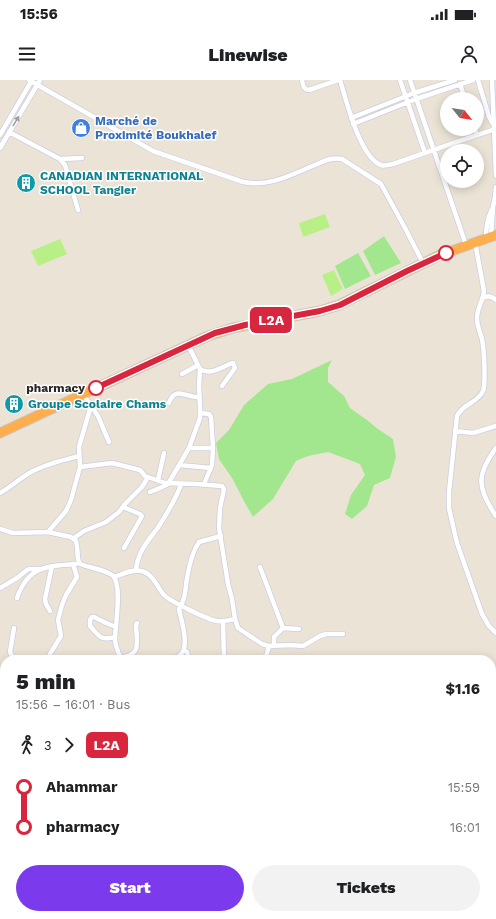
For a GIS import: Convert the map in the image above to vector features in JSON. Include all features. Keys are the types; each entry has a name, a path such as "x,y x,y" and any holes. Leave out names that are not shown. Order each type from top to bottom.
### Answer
{"highway":[{"path":"0,433 215,333 340,305 438,256 491,237"}],"street":[{"path":"0,148 40,80"},
{"path":"302,80 304,87 307,90 339,80 360,141 371,158 381,165 393,164 474,136"},
{"path":"400,80 424,153"},
{"path":"410,80 434,150 470,244 484,287 484,295 478,308 477,318 477,326 483,348 484,389 478,398 460,411 457,416 449,492 449,508 456,544 482,614 489,626 496,633"},
{"path":"351,118 414,93 455,80"},
{"path":"353,124 473,80"},
{"path":"478,80 489,117 495,130 496,176"},
{"path":"492,80 493,124"},
{"path":"0,135 31,81 153,151 243,182 254,184 271,182 282,179 327,160 335,158 342,159 381,184 406,228 423,263"},
{"path":"460,84 463,92"},
{"path":"484,133 495,130"},
{"path":"9,132 60,159 65,165 78,210"},
{"path":"60,159 82,158"},
{"path":"491,237 486,226 488,217 493,207 496,187"},
{"path":"483,298 490,296 496,300"},
{"path":"188,345 203,372 208,372 233,363 235,368 222,386"},
{"path":"182,374 199,367"},
{"path":"150,492 163,488 168,484 189,448 200,418 198,386 199,367"},
{"path":"169,403 175,394 180,393 199,397"},
{"path":"82,394 98,416 109,442"},
{"path":"48,532 69,506 80,467 80,443 90,412 90,404"},
{"path":"200,413 209,414 211,416 213,448 211,468 204,484"},
{"path":"455,431 473,433 496,426"},
{"path":"189,448 213,448"},
{"path":"496,448 484,466 481,485 485,498 496,516"},
{"path":"158,480 164,453"},
{"path":"0,492 7,489 34,470 79,456"},
{"path":"80,467 112,463 140,470 145,476 168,484 204,484 224,488 220,502 219,528 235,619 240,630 262,644 271,646 304,646 326,634 343,634"},
{"path":"179,465 211,468"},
{"path":"74,538 84,531 106,522 119,512 142,487 148,477"},
{"path":"136,571 140,554 149,537 165,516 181,484"},
{"path":"123,507 142,516 124,548"},
{"path":"0,529 13,533 48,532 74,538 78,546 78,559 80,564"},
{"path":"180,655 184,650 184,640 179,609 184,601 189,568 200,541 221,536"},
{"path":"50,655 61,636 58,620 62,605 77,577 73,564"},
{"path":"0,588 29,569 40,569 52,566 80,564 105,572 114,577 116,581 118,604 115,644 119,655"},
{"path":"50,611 45,599 52,566"},
{"path":"260,567 283,628"},
{"path":"17,598 25,580 40,569"},
{"path":"114,577 128,572 144,572 149,574 165,596 181,605 213,620 223,621 235,619"},
{"path":"115,637 105,639 101,637 90,626 90,620 94,617 116,627"},
{"path":"223,621 224,655"},
{"path":"128,655 134,652 137,647 137,623"},
{"path":"12,655 10,652 14,628"},
{"path":"267,655 274,637 283,628 299,629"},
{"path":"184,650 188,655"}],"green space":[{"path":"325,214 330,227 303,237 299,223"},
{"path":"384,236 401,263 375,275 363,251"},
{"path":"60,239 67,254 38,266 31,251"},
{"path":"358,253 371,276 345,289 335,266"},
{"path":"334,270 343,289 331,296 322,275"},
{"path":"332,360 328,368 328,382 344,396 350,408 393,439 396,457 390,478 374,485 367,506 352,519 345,514 351,495 365,475 360,464 328,452 308,456 296,461 273,499 253,517 232,478 219,459 216,443 229,430 244,405 268,384 292,379"}],"bus line":[{"name":"L2A","path":"96,388 215,333 245,325 320,311 340,305 387,280 446,253"}],"place":[{"name":"Marché de Proximité Boukhalef","path":"81,128"},
{"name":"CANADIAN INTERNATIONAL SCHOOL Tangier","path":"26,183"},
{"name":"pharmacy","path":"96,388"},
{"name":"Groupe Scolaire Chams","path":"14,404"}]}
